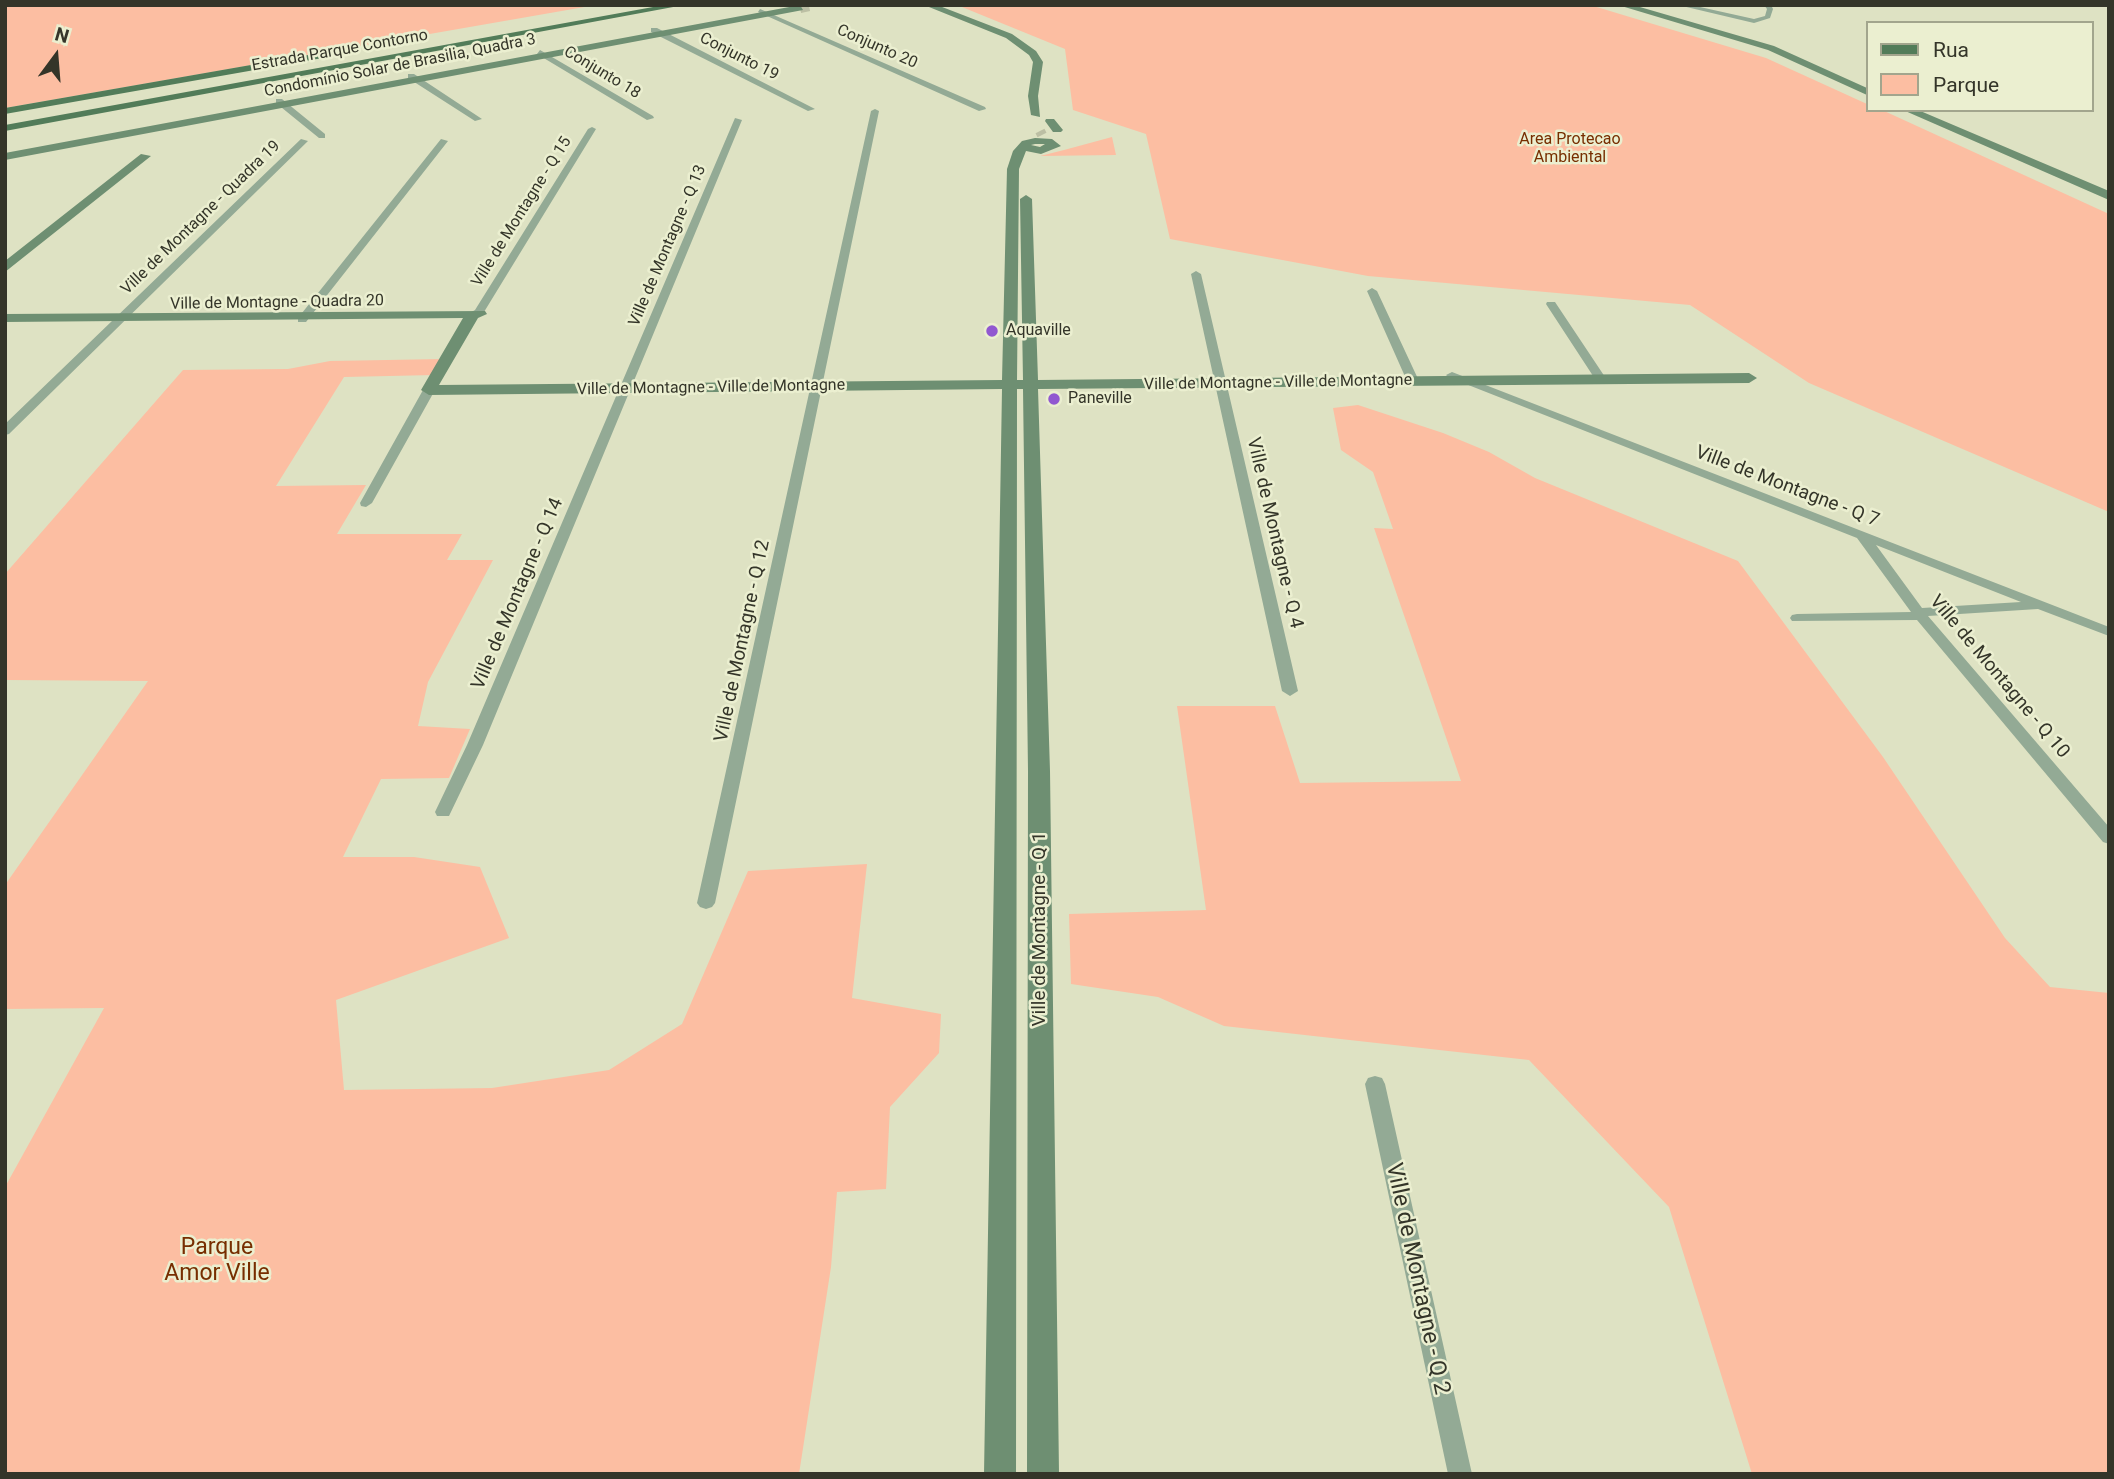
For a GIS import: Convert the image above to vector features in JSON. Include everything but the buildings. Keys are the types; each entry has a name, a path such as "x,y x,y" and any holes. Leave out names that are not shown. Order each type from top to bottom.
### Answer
{"main road":[{"name":"Estrada Parque Contorno","path":"5,128 680,5"},
{"name":"Estrada Parque Contorno","path":"5,111 357,49"}],"street":[{"path":"928,5 1024,45 1037,58 1033,96 1039,132 1025,173 1011,292 1019,382"},
{"path":"1622,5 1771,48 1866,92"},
{"path":"1681,5 1742,20 1762,20 1770,14 1767,5"},
{"name":"Condomínio Solar de Brasilia, Quadra 3","path":"5,155 796,7"},
{"name":"Conjunto 20","path":"764,12 982,109"},
{"path":"988,29 1009,40 1025,56 1022,95"},
{"name":"Conjunto 19","path":"657,32 811,109"},
{"name":"Conjunto 18","path":"542,54 650,118"},
{"path":"414,78 478,119"},
{"path":"281,103 322,136"},
{"name":"Ville de Montagne - Q 12","path":"706,903 875,111"},
{"path":"1913,112 2109,196"},
{"name":"Ville de Montagne - Q 13","path":"626,386 738,120"},
{"name":"Ville de Montagne - Q 15","path":"476,315 592,129"},
{"path":"304,317 444,141"},
{"name":"Ville de Montagne - Quadra 19","path":"5,431 304,142"},
{"path":"5,260 133,157 145,156 5,268"},
{"path":"1019,208 1028,292 1019,382"},
{"name":"Ville de Montagne - Q 4","path":"1196,274 1290,691"},
{"path":"1372,290 1412,378"},
{"path":"1011,292 1028,292"},
{"path":"1550,304 1599,376"},
{"path":"366,503 476,315"},
{"name":"Ville de Montagne - Quadra 20","path":"5,324 476,315"},
{"name":"Ville de Montagne - Quadra 20","path":"5,318 118,321"},
{"name":"Ville de Montagne - Ville de Montagne","path":"432,389 1743,375"},
{"name":"Ville de Montagne - Q 7","path":"1467,378 1860,531 2109,632"},
{"name":"Ville de Montagne - Q 7","path":"1467,378 1860,531 2109,622"},
{"name":"Ville de Montagne - Q 1","path":"1019,382 1021,501 1039,771 1043,1474"},
{"name":"Ville de Montagne - Q 14","path":"443,812 475,745 626,386"},
{"name":"Ville de Montagne - Q 1","path":"1000,1474 1008,769 1021,501"},
{"name":"Ville de Montagne - Q 10","path":"1860,531 1920,614 2109,838"},
{"path":"1797,618 1920,614 2060,603"},
{"path":"1008,769 1039,771"},
{"name":"Ville de Montagne - Q 2","path":"1375,1084 1460,1474"}],"green space":[{"path":"5,5 596,5 5,108"},
{"name":"Area Protecao Ambiental","path":"957,5 1590,5 1766,58 1866,104 1866,112 1886,112 2109,214 2109,512 1809,383 1690,305 1368,276 1170,239 1146,134 1073,110 1065,49"},
{"path":"1112,137 1116,155 1040,156 1064,150"},
{"name":"Parque Amor Ville","path":"443,359 434,375 344,377 276,486 366,485 337,534 462,534 447,560 493,560 428,682 418,726 470,729 449,778 381,779 343,857 414,857 480,867 509,938 336,1000 344,1090 492,1088 609,1070 682,1024 748,871 867,864 852,998 941,1014 939,1053 890,1107 886,1189 837,1192 831,1267 799,1474 5,1474 5,1187 104,1008 5,1009 5,885 148,681 5,680 5,574 183,370 288,369 330,361"},
{"path":"1358,405 1443,433 1489,452 1535,478 1738,561 1883,757 2005,938 2050,987 2109,993 2109,1474 1752,1474 1669,1207 1529,1060 1224,1026 1158,997 1071,984 1069,914 1206,910 1177,706 1275,706 1300,783 1461,781 1374,528 1393,529 1373,472 1341,450 1333,408"}],"tunnel":[{"path":"800,8 809,6"},
{"path":"1040,131 1042,135"}],"place":[{"name":"Aquaville","path":"992,331"},
{"name":"Paneville","path":"1054,399"}]}
